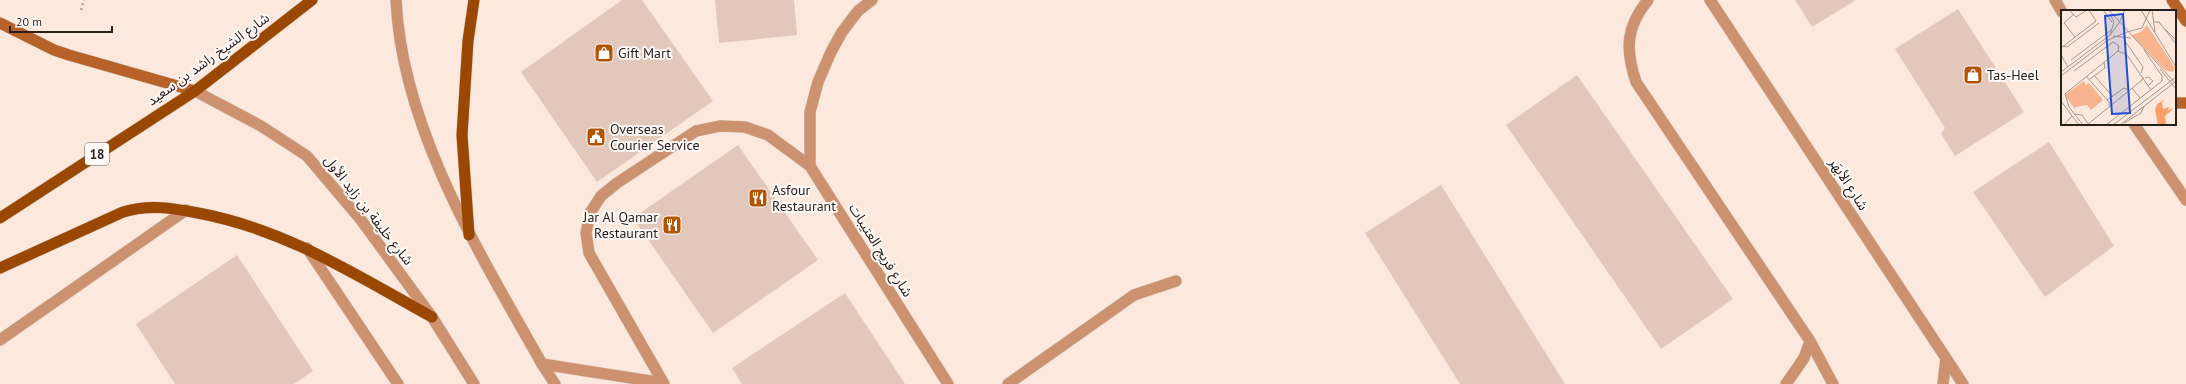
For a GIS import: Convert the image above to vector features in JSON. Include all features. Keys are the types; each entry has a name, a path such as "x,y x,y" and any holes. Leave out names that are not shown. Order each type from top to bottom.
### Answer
{"main road":[{"name":"شارع الشيخ راشد بن سعيد","path":"0,218 195,91 312,0"},
{"path":"469,235 462,135 468,41 474,0"},
{"path":"2172,0 2186,21"},
{"name":"شارع خليفة بن زايد الأول","path":"0,23 69,55 195,91"},
{"path":"0,268 123,212 139,207 156,206 186,210 244,223 307,248 432,317"}],"street":[{"path":"396,0 401,46 414,102 469,235 542,364 555,384"},
{"path":"810,166 810,112 818,82 831,52 842,32 858,11 872,0"},
{"path":"1648,0 1640,11 1632,28 1628,45 1630,64 1636,82 1810,341 1833,384"},
{"name":"شارع الأبهَر","path":"1710,0 1963,384"},
{"path":"2055,0 2061,10"},
{"name":"شارع خليفة بن زايد الأول","path":"195,91 261,126 307,156 361,220 432,317 474,384"},
{"path":"2135,125 2186,200"},
{"path":"664,383 589,253 586,233 590,213 601,196 617,183 696,131 720,126 745,127 768,135 810,166"},
{"name":"شارع فريج العتيبات","path":"810,166 948,384"},
{"path":"0,340 186,210"},
{"path":"307,248 398,384"},
{"path":"1008,384 1134,295 1176,281"},
{"path":"1786,384 1804,358 1810,341"},
{"path":"1943,384 1946,358"},
{"path":"542,364 664,383"}],"path":[{"path":"81,10 84,0"}],"building":[{"path":"622,0 642,0 713,101 597,182 521,72"},
{"path":"715,0 794,0 797,35 719,43"},
{"path":"1795,0 1856,0 1812,27"},
{"path":"1958,9 2024,112 1955,156 1941,134 1945,128 1895,49"},
{"path":"1577,75 1733,299 1661,349 1506,125"},
{"path":"2049,142 2114,246 2045,297 1973,192"},
{"path":"738,145 818,260 713,333 633,218"},
{"path":"1441,185 1565,384 1460,384 1365,233"},
{"path":"237,255 313,371 294,384 175,384 136,324"},
{"path":"845,293 905,384 742,384 732,368"}],"place":[{"name":"Gift Mart","path":"604,53"},
{"name":"Tas-Heel","path":"1973,75"},
{"name":"Overseas Courier Service","path":"596,137"},
{"name":"Asfour Restaurant","path":"758,198"},
{"name":"Jar Al Qamar Restaurant","path":"672,225"}]}
